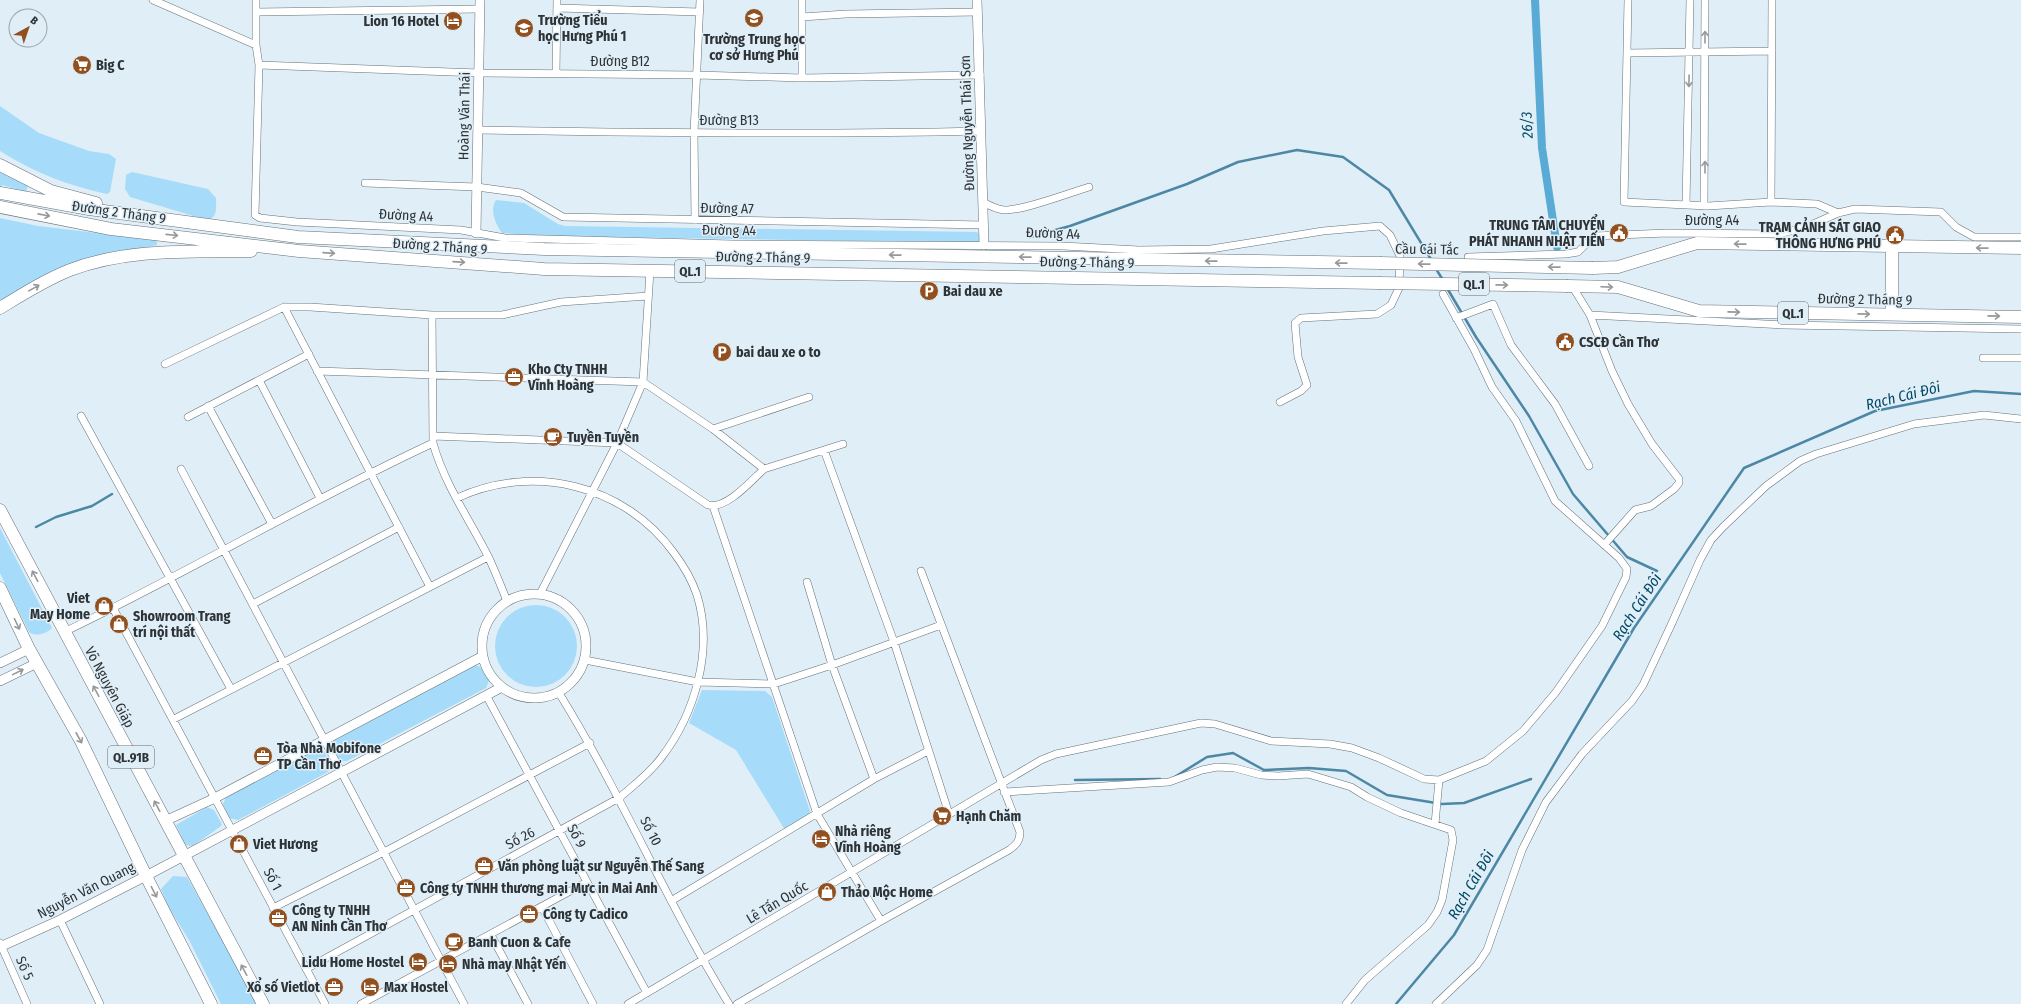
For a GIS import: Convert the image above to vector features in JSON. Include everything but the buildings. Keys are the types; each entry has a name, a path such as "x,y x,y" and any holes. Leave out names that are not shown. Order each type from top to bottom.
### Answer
{"highway":[{"path":"0,165 52,191 116,209 182,221"},
{"name":"Đường 2 Tháng 9","path":"3,193 89,209 298,237 544,249 1380,264"},
{"name":"Đường 2 Tháng 9","path":"3,207 111,229 299,251 544,269 1618,287 1698,311 2021,317"},
{"name":"Cầu Cái Tắc","path":"1380,264 1593,268 1618,267 1697,243 1892,246"},
{"path":"1892,246 1892,314"},
{"name":"QL.1","path":"1892,246 2021,248"},
{"path":"0,308 36,287 69,271 97,261 129,255 158,252 299,251"},
{"name":"Võ Nguyên Giáp","path":"0,510 183,857 263,1004"},
{"name":"QL.91B","path":"0,588 29,649 81,741 146,876 212,1004"}],"street":[{"path":"153,0 256,45"},
{"name":"Đường A4","path":"256,0 256,45 259,65 255,215 260,218 297,222 461,230 505,238 732,244 1063,246 1139,250 1211,249 1375,225 1386,229 1400,256 1399,288 1391,304 1377,314 1301,318 1295,323 1298,356 1307,385 1301,391 1280,402"},
{"path":"556,74 557,0"},
{"path":"695,220 694,133 700,0"},
{"path":"802,0 802,78"},
{"name":"Đường Nguyễn Thái Sơn","path":"977,0 984,245"},
{"path":"1628,0 1624,202 1704,206 1771,202 1817,204 1838,213"},
{"path":"1686,205 1690,0"},
{"path":"1704,206 1705,0"},
{"path":"1771,202 1772,0"},
{"path":"256,12 480,5"},
{"name":"Hoàng Văn Thái","path":"476,233 480,5"},
{"path":"557,8 700,12"},
{"path":"802,17 846,14 978,12"},
{"path":"1627,53 1772,51"},
{"name":"Đường B12","path":"259,65 479,73 697,75 802,78 980,74"},
{"name":"Đường B13","path":"478,130 869,134 981,131"},
{"name":"Đường A7","path":"365,183 477,187 521,193 563,217 984,226"},
{"path":"983,202 996,208 1006,210 1089,187"},
{"name":"Đường A4","path":"1468,257 1566,254 1578,252 1594,236 1667,233 1779,234 1809,226 1838,213 1855,209 1941,212 1956,227 1974,237 2021,238"},
{"path":"540,594 617,443 643,382 650,270"},
{"path":"1570,286 1590,315 1612,371 1628,404 1652,444 1678,475 1679,483 1674,490 1651,506 1635,510 1606,543"},
{"path":"1436,824 1439,780 1486,761 1523,731 1556,692 1602,626 1626,577 1627,569 1626,565 1606,543 1555,501 1516,421 1492,387 1458,317 1442,294"},
{"path":"165,364 284,307 310,307 432,315 502,315 561,302 648,296"},
{"path":"1458,317 1493,304 1511,345 1555,404 1589,466"},
{"path":"284,307 430,587"},
{"path":"432,315 433,439 436,453 457,498 488,557 507,601"},
{"path":"1590,315 1783,325 2021,329"},
{"path":"188,416 309,354"},
{"path":"1983,358 2021,358"},
{"path":"318,371 643,382 713,429 764,469"},
{"path":"259,380 320,498"},
{"path":"713,429 808,397"},
{"path":"208,406 272,524"},
{"path":"1436,1004 1477,964 1487,950 1522,850 1546,802 1582,754 1632,701 1643,685 1700,560 1711,540 1722,527 1766,486 1800,461 1816,454 1914,424 1984,415 2021,419"},
{"path":"81,416 231,689"},
{"path":"64,632 224,550 433,439 617,443 708,505 714,506 725,503 764,469 843,444"},
{"path":"824,450 894,642 949,814"},
{"path":"181,469 464,1004"},
{"name":"Số 26","path":"306,969 560,832 619,798 644,778 664,754 680,728 698,682 703,656 703,633 697,596 681,563 668,545 638,516 621,505 592,491 562,484 521,481 496,484 457,498"},
{"path":"714,506 817,814 881,921"},
{"path":"253,604 399,527"},
{"path":"174,718 488,557"},
{"path":"738,1004 1016,845 1020,838 1020,832 1000,784 921,571"},
{"path":"807,582 832,665 874,779"},
{"path":"540,594 556,599 565,605 580,621 586,637 585,660 572,683 558,693 544,698 529,698 515,695 502,687 489,673 483,656 482,640 486,625 495,611 507,601 523,595 540,594"},
{"name":"Số 1","path":"113,608 174,718 325,1004"},
{"path":"585,660 698,682 774,684 832,665 941,625"},
{"path":"0,663 29,649"},
{"path":"165,821 215,798 483,656"},
{"path":"0,681 37,663"},
{"name":"Nguyễn Văn Quang","path":"0,945 60,920 183,857 486,694 502,687"},
{"name":"Số 10","path":"558,693 590,743 671,901 703,961 729,1004"},
{"name":"Số 9","path":"486,694 647,994"},
{"name":"Lê Tấn Quốc","path":"628,1004 1048,756 1202,723 1215,724 1271,741 1330,744 1352,748 1379,758 1424,779 1439,780"},
{"path":"273,908 384,852 590,743"},
{"path":"671,901 874,779 928,751"},
{"path":"1004,792 1169,782 1202,770 1217,768 1236,768 1267,775 1308,774 1351,787 1367,797 1402,813 1451,830 1453,840 1442,900 1438,912 1428,924 1365,980 1346,1004"},
{"path":"361,1004 587,882"},
{"path":"542,907 593,1004"},
{"path":"60,920 100,1004"},
{"path":"491,935 528,1004"},
{"name":"Số 5","path":"0,945 27,1004"}],"shaded area":[{"path":"0,106 39,133 89,151 109,154 116,159 110,192 107,194 93,191 38,172 0,151"},
{"path":"0,171 28,185 26,192 2,185 0,191"},
{"path":"132,172 208,189 216,198 215,215 211,219 207,220 130,197 125,189 126,175"},
{"path":"496,200 524,203 558,224 565,226 977,232 980,235 980,242 542,236 502,233 493,213"},
{"path":"0,218 38,226 157,240 157,245 97,259 0,301"},
{"path":"0,528 52,628 47,632 38,635 29,632 0,573"},
{"path":"528,605 544,605 559,612 570,623 577,638 577,654 574,662 565,675 552,684 544,687 528,687 513,680 502,669 495,654 495,638 502,623 513,612"},
{"path":"473,665 479,666 485,672 489,681 486,688 347,761 340,761 332,745 336,737"},
{"path":"702,690 765,691 772,697 810,811 809,815 785,830 736,750 689,723"},
{"path":"318,748 324,751 332,766 328,772 238,820 229,818 223,804 226,797"},
{"path":"207,807 214,810 222,824 221,826 193,846 185,845 176,825"},
{"path":"173,876 187,877 258,1004 221,1004 189,940 169,908 161,889"}],"waterway":[{"name":"26/3","path":"1535,0 1542,148 1557,247"},
{"path":"1030,237 1070,226 1187,184 1238,162 1297,150 1343,157 1389,190 1432,261"},
{"path":"1436,269 1443,280"},
{"path":"1447,288 1476,337 1529,416 1573,494 1627,557 1657,571"},
{"name":"Rạch Cái Đôi","path":"1396,1004 1454,935 1634,628 1744,468 1875,411 1974,391 2021,394"},
{"path":"36,527 56,517 92,506 112,494"},
{"path":"1173,778 1207,757 1233,753 1264,770 1309,768 1346,771 1387,795 1442,804 1464,803 1531,779"},
{"path":"1075,780 1160,779"}],"place":[{"name":"Trường Trung học cơ sở Hưng Phú","path":"754,18"},
{"name":"Lion 16 Hotel","path":"453,21"},
{"name":"Trường Tiểu học Hưng Phú 1","path":"524,28"},
{"name":"Big C","path":"82,65"},
{"name":"TRUNG TÂM CHUYỂN PHÁT NHANH NHẬT TIẾN","path":"1619,233"},
{"name":"TRẠM CẢNH SÁT GIAO THÔNG HƯNG PHÚ","path":"1895,235"},
{"name":"Bai dau xe","path":"929,291"},
{"name":"CSCĐ Cần Thơ","path":"1565,342"},
{"name":"bai dau xe o to","path":"722,352"},
{"name":"Kho Cty TNHH Vĩnh Hoàng","path":"514,377"},
{"name":"Tuyền Tuyền","path":"553,437"},
{"name":"Viet May Home","path":"104,606"},
{"name":"Showroom Trang trí nội thất","path":"119,624"},
{"name":"Tòa Nhà Mobifone TP Cần Thơ","path":"263,756"},
{"name":"Hạnh Chăm","path":"942,816"},
{"name":"Nhà riêng Vĩnh Hoàng","path":"821,839"},
{"name":"Viet Hương","path":"239,844"},
{"name":"Văn phòng luật sư Nguyễn Thế Sang","path":"484,866"},
{"name":"Công ty TNHH thương mại Mực in Mai Anh","path":"406,888"},
{"name":"Thảo Mộc Home","path":"827,892"},
{"name":"Công ty Cadico","path":"529,914"},
{"name":"Công ty TNHH AN Ninh Cần Thơ","path":"278,918"},
{"name":"Banh Cuon & Cafe","path":"454,942"},
{"name":"Lidu Home Hostel","path":"418,962"},
{"name":"Nhà may Nhật Yến","path":"448,964"},
{"name":"Xổ số Vietlot","path":"334,987"},
{"name":"Max Hostel","path":"370,987"}]}
